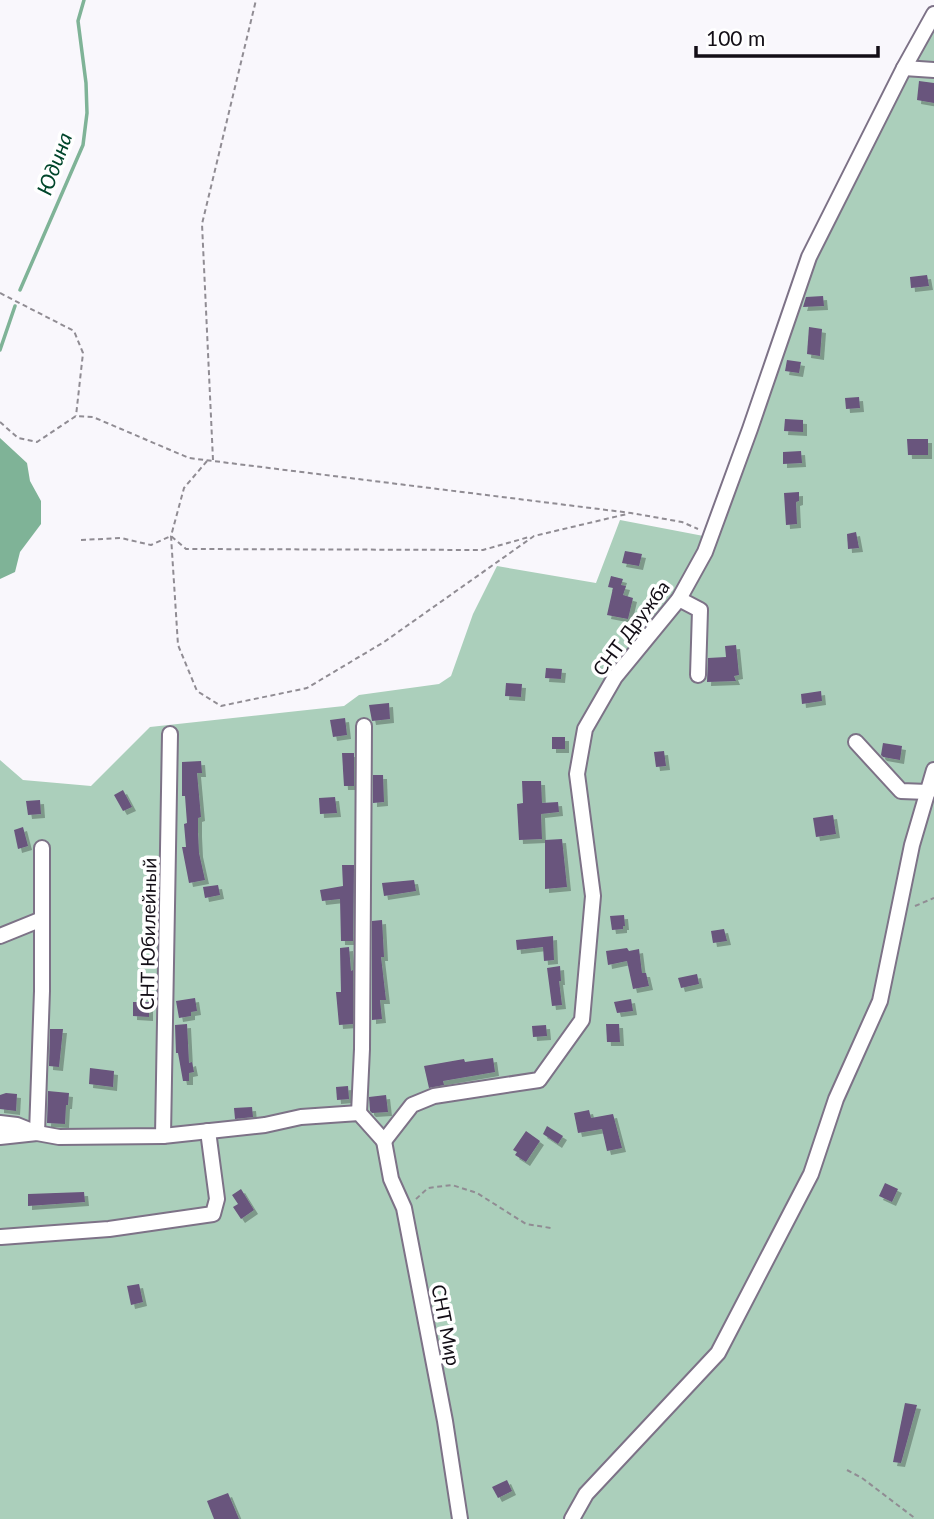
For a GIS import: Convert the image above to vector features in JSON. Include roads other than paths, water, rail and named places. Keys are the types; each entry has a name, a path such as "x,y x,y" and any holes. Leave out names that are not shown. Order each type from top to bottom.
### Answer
{"street":[{"name":"СНТ Дружба","path":"384,1141 412,1105 434,1096 539,1080 582,1020 593,896 577,774 585,729 615,677 679,599 705,552 809,257 934,14"},
{"path":"904,68 934,71"},
{"path":"679,599 700,610 698,675"},
{"path":"364,726 362,1049 359,1113 384,1141"},
{"name":"СНТ Юбилейный","path":"163,1136 170,734"},
{"path":"856,742 901,791 928,792"},
{"path":"572,1519 586,1494 718,1353 811,1174 836,1099 880,1002 912,845 934,770"},
{"path":"37,1132 42,991 42,848"},
{"path":"0,936 42,919"},
{"path":"0,1123 74,1138 163,1136 265,1125 301,1117 359,1113"},
{"path":"0,1137 37,1132"},
{"path":"1,1237 109,1229 213,1214 217,1199 208,1132"},
{"name":"СНТ Мир","path":"384,1141 391,1179 404,1208 445,1421 460,1519"}],"waterway":[{"name":"Юдина","path":"20,290 83,145 87,113 86,83 78,21 84,0"},
{"name":"Юдина","path":"0,350 15,306"}]}
